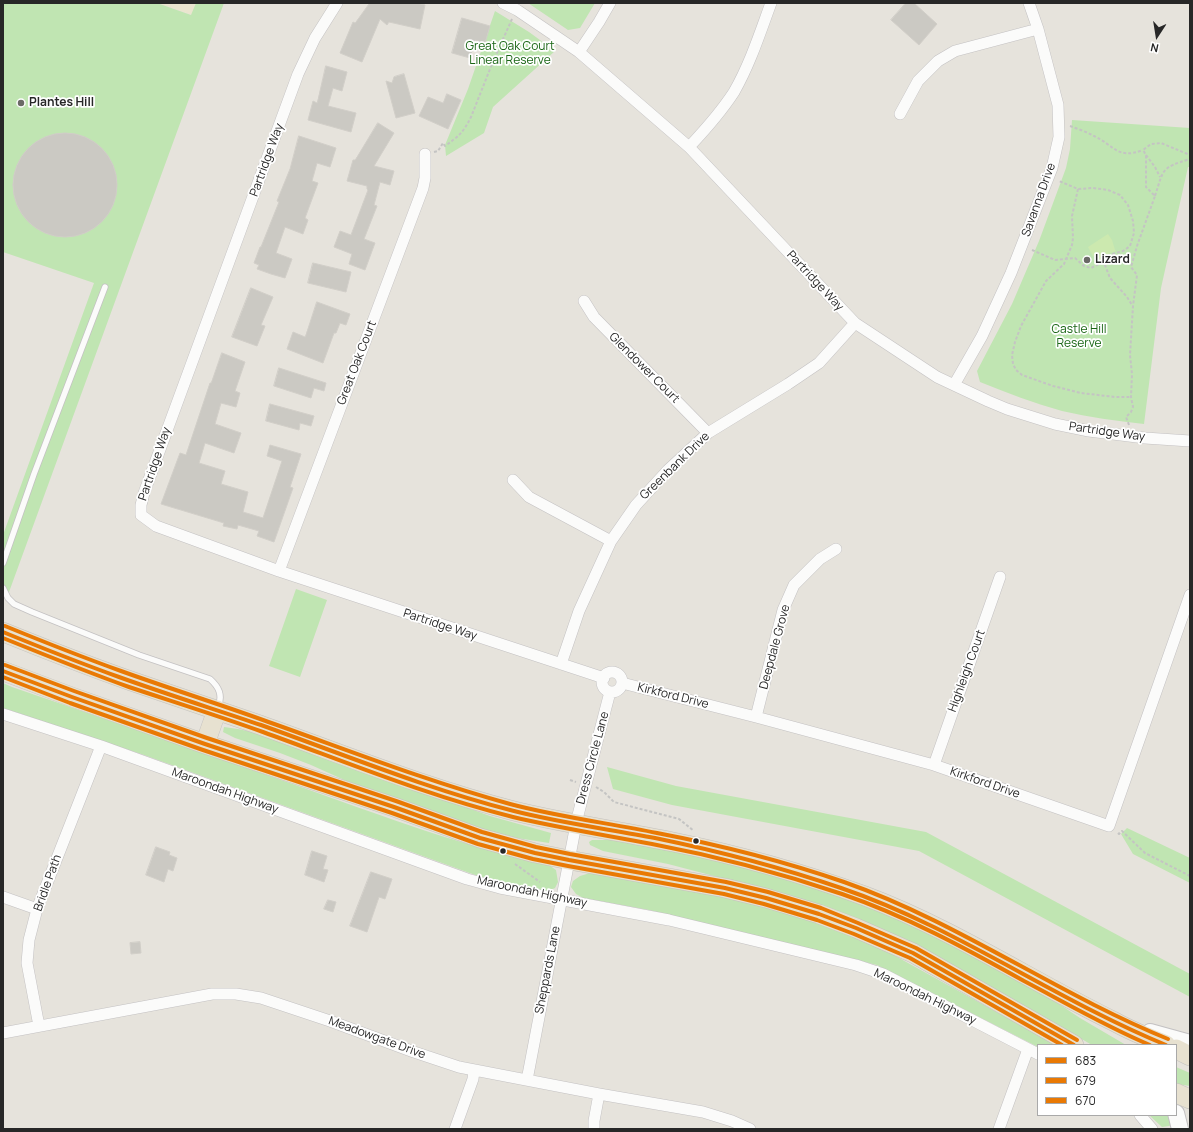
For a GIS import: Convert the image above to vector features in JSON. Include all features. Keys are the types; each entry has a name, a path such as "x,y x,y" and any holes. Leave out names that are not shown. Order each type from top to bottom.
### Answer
{"highway":[{"path":"3,632 129,681 218,710 409,779 464,797 514,811 575,825 673,842 735,856 786,870 866,897 904,912 961,940 1116,1023 1164,1044"},
{"path":"3,671 205,744 394,807 480,838 535,853 569,860 725,888 766,898 819,914 913,953 1072,1044"},
{"path":"205,744 218,710"},
{"path":"1177,1050 1190,1056"},
{"path":"1177,1093 1190,1099"}],"main road":[{"path":"1116,1023 1190,1042"},
{"path":"1177,1116 1180,1129"}],"street":[{"name":"Partridge Way","path":"337,3 315,38 298,74 144,493 141,505 141,515 156,526 279,571 604,678"},
{"name":"Partridge Way","path":"504,3 517,10 579,52 689,147 855,323 937,377 1007,409 1047,421 1089,431 1145,438 1190,441"},
{"path":"579,52 610,3"},
{"path":"689,147 711,124 734,92 751,58 771,3"},
{"name":"Savanna Drive","path":"954,386 982,336 1022,246 1052,168 1059,137 1058,105 1038,29 1029,3"},
{"path":"900,114 918,81 938,61 955,51 1038,29"},
{"name":"Great Oak Court","path":"279,571 423,188 425,178 425,154"},
{"name":"Glendower Court","path":"584,301 594,318 708,433"},
{"name":"Greenbank Drive","path":"561,664 579,611 611,541 636,505 668,470 708,433 788,384 819,363 855,323"},
{"path":"513,480 529,497 611,541"},
{"name":"Deepdale Grove","path":"756,717 783,610 794,585 820,560 836,549"},
{"name":"Highleigh Court","path":"934,764 1000,577"},
{"path":"1109,826 1190,595"},
{"path":"613,673 621,678 622,683 617,691 610,692 604,687 604,678 608,674 613,673"},
{"name":"Kirkford Drive","path":"622,683 934,764 1109,826"},
{"name":"Dress Circle Lane","path":"569,860 575,825 610,692"},
{"name":"Maroondah Highway","path":"3,714 101,746 467,878 500,888 669,920 856,965 883,974 1033,1051"},
{"name":"Bridle Path","path":"39,1026 27,963 30,940 37,910 101,746"},
{"name":"Sheppards Lane","path":"527,1080 569,860"},
{"path":"3,897 37,910"},
{"name":"Meadowgate Drive","path":"3,1033 212,994 236,994 261,998 284,1005 443,1062 474,1070 703,1112 732,1121 750,1129"},
{"path":"999,1129 1033,1051"},
{"path":"455,1129 473,1079 474,1070"},
{"path":"594,1129 599,1094"},
{"path":"1141,1116 1152,1129"}],"lane":[{"path":"3,563 34,474 105,287"},
{"path":"3,588 8,598 14,604 32,612 139,655 210,679 220,690 221,700 218,710"}],"path":[{"path":"425,154 438,151 443,143 445,146 461,134 467,125 492,64 517,10"},
{"path":"1070,126 1095,136 1115,150 1124,153 1134,153 1143,150 1151,144 1161,143 1190,155"},
{"path":"1143,150 1160,177"},
{"path":"1146,155 1146,187 1155,196"},
{"path":"1127,436 1130,424 1126,417 1131,412 1132,407 1132,374 1130,355 1133,306 1137,275 1131,267 1160,177 1165,169 1190,159"},
{"path":"1033,250 1055,260 1075,258 1084,266 1091,268 1099,264 1110,255 1116,252 1124,251 1130,246 1134,233 1133,221 1128,205 1120,195 1108,190 1093,188 1078,189 1048,177"},
{"path":"1078,189 1072,216 1073,241 1064,264 1046,281 1021,326 1015,342 1012,355 1012,364 1022,375 1053,386 1088,394 1131,397"},
{"path":"1103,260 1110,278 1133,306"},
{"path":"570,780 600,788 616,802 679,819 698,834"},
{"path":"1109,826 1119,834 1122,831 1145,853 1190,876"},
{"path":"515,864 540,882"}],"shaded area":[{"path":"157,3 196,3 192,15"}],"green space":[{"path":"3,3 157,3 191,15 196,3 224,3 9,592 3,589 3,535 94,283 3,252"},
{"path":"528,3 595,3 580,28 568,30"},
{"name":"Great Oak Court Linear Reserve","path":"495,11 529,32 555,51 493,107 484,133 446,156 445,145 468,89"},
{"name":"Castle Hill Reserve","path":"1072,120 1190,128 1190,167 1188,167 1161,288 1144,424 1082,415 1041,405 980,382 977,371 1012,304 1039,241 1066,168 1070,149"},
{"path":"1108,234 1116,251 1110,253 1100,261 1099,258 1093,256 1088,247"},
{"path":"296,589 327,600 300,677 269,666"},
{"path":"3,683 393,820 517,858 549,865 556,870 558,882 555,888 547,891 489,880 144,755 3,708"},
{"path":"224,727 270,736 490,816 551,833 549,843 517,838 488,831 351,783 311,765 235,738 223,732"},
{"path":"607,767 676,786 926,832 1190,974 1190,997 919,851 672,805 613,789"},
{"path":"1127,828 1190,858 1190,883 1133,854 1121,834"},
{"path":"592,840 618,840 771,871 908,921 1035,988 1080,1018 1124,1044 1090,1044 972,976 737,882 668,864 603,851 590,845 589,842"},
{"path":"590,873 711,894 819,923 881,948 1054,1044 1037,1044 1037,1046 877,965 649,910 583,898 576,894 571,887 573,881 580,876"},
{"path":"1177,1067 1190,1073 1190,1086 1177,1084"},
{"path":"1150,1116 1173,1116 1175,1125 1162,1127"}],"building":[{"path":"370,3 416,3 425,5 420,29 389,22 387,25 380,19 362,62 340,53 353,22 355,23"},
{"path":"906,3 914,3 937,24 919,45 891,20"},
{"path":"462,18 490,26 485,43 475,40 470,58 452,53"},
{"path":"326,66 347,72 342,91 333,88 328,106 356,113 351,132 308,120 313,101 317,103"},
{"path":"404,74 415,113 396,118 386,81 392,83 394,77"},
{"path":"447,94 461,100 448,129 419,116 428,97 443,103"},
{"path":"378,123 394,133 374,166 394,171 390,185 380,182 374,205 377,206 364,239 375,243 365,270 349,264 352,254 334,247 340,231 351,235 368,190 367,186 347,181 353,160 355,160"},
{"path":"65,133 85,137 102,148 113,165 117,185 113,205 102,222 85,233 65,237 45,233 28,222 17,205 13,185 17,165 28,148 45,137"},
{"path":"299,136 336,148 330,167 317,163 312,181 318,183 305,218 308,220 303,234 285,227 276,253 292,259 285,278 257,269 259,265 254,263 279,202 277,201 290,169"},
{"path":"313,263 351,272 346,292 308,283"},
{"path":"251,288 273,297 261,325 265,326 257,346 232,337"},
{"path":"317,302 350,314 346,325 340,323 336,333 334,333 323,363 287,349 293,332 305,337"},
{"path":"222,353 245,362 235,391 240,393 236,407 221,403 215,424 241,433 234,453 205,443 199,463 225,471 221,484 248,492 243,512 263,518 282,461 267,456 270,445 301,454 290,487 293,488 274,542 257,536 259,531 238,525 237,529 223,526 224,523 161,504 180,453 186,455 210,383"},
{"path":"279,368 326,383 324,391 314,388 311,398 274,386"},
{"path":"270,404 314,416 311,426 300,423 299,430 266,421"},
{"path":"156,847 170,852 169,855 177,858 173,871 168,869 164,882 146,875"},
{"path":"312,851 327,856 323,869 328,870 324,882 305,875"},
{"path":"371,872 392,879 385,899 379,897 367,932 350,926"},
{"path":"328,900 336,902 333,912 324,909"},
{"path":"140,942 141,953 131,954 130,943"}],"transit line":[{"name":"670","path":"5,626 121,671 417,775 479,795 547,813 657,833 728,848 775,860 844,882 886,898 927,917 1087,1001 1168,1039"},
{"name":"683","path":"3,632 119,677 261,725 387,771 482,802 532,815 702,848 772,866 841,888 883,904 925,923 1084,1007 1164,1044"},
{"name":"679","path":"3,638 129,687 246,726 418,789 481,809 530,821 676,849 724,860 772,872 842,894 889,912 935,933 1102,1023 1148,1044"},
{"name":"670","path":"5,665 207,738 396,801 482,832 536,847 570,854 726,882 768,892 821,908 916,948 1077,1040"},
{"name":"683","path":"3,671 205,744 394,807 480,838 535,853 569,860 725,888 766,898 819,914 856,928 913,953 1072,1044"},
{"name":"679","path":"3,677 70,703 203,750 392,813 478,844 533,859 724,894 817,920 910,958 1060,1044"}],"place":[{"name":"Plantes Hill","path":"21,103"},
{"name":"Lizard","path":"1087,260"}]}
